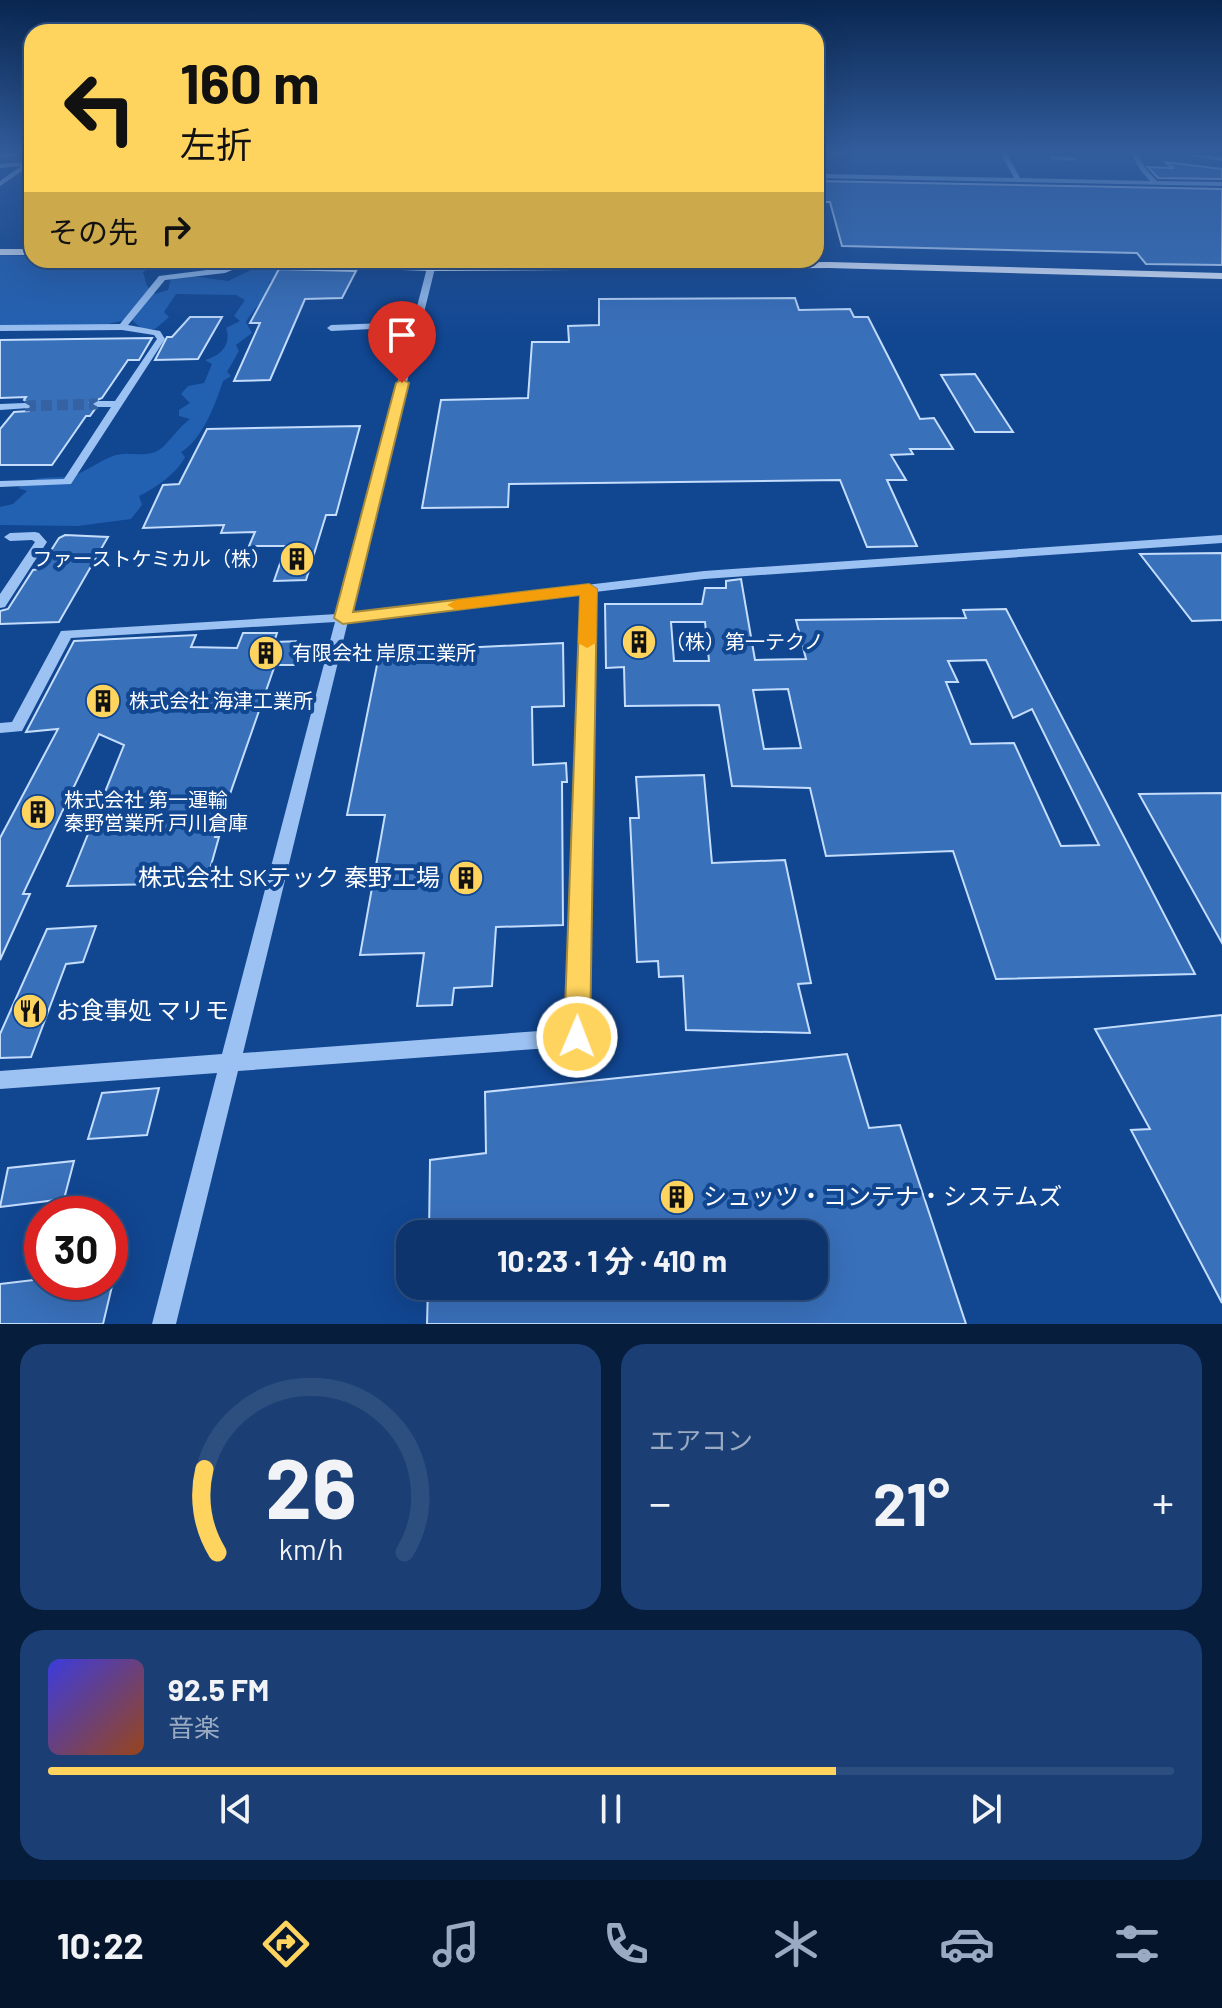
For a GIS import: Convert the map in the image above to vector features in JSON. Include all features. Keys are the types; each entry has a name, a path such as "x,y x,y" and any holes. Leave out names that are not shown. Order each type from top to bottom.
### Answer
{"main road":[{"path":"0,252 24,252"},
{"path":"824,265 1222,276"}],"street":[{"path":"122,327 162,278 235,268"},
{"path":"164,1324 431,268"},
{"path":"331,328 417,324"},
{"path":"0,328 122,327 157,333 161,339 67,482 0,484"},
{"path":"98,404 118,404"},
{"path":"0,407 25,406"},
{"path":"0,604 41,542 35,536 10,537"},
{"path":"0,728 17,727 66,634 343,618 704,575 941,556 1222,539"},
{"path":"0,1080 577,1037 589,589"}],"shaded area":[{"path":"0,255 24,256 24,268 150,268 143,272 147,286 155,294 168,290 171,279 185,275 228,281 255,268 278,268 281,275 269,282 271,287 246,322 252,333 236,345 239,351 227,372 231,376 223,381 201,431 181,452 185,457 182,463 165,480 139,496 142,505 131,519 78,526 0,525 0,507 13,504 27,491 18,488 30,480 71,476 116,455 150,453 162,448 190,419 179,416 179,410 190,403 181,394 188,386 204,383 212,364 205,360 216,356 224,348 228,339 226,328 240,321 234,316 245,300 236,295 176,294 164,312 169,317 155,329 142,329 131,319 103,325 0,326"}],"building":[{"path":"834,216 1222,216 1222,265 1146,264 1137,253 842,246"},
{"path":"279,269 356,271 342,298 305,299 270,380 234,381 260,323 250,323"},
{"path":"795,298 799,310 850,309 854,317 868,317 920,419 934,418 953,449 910,449 913,454 891,455 906,480 887,480 917,546 867,547 840,480 509,484 508,507 422,508 441,400 528,398 532,342 569,342 568,326 599,325 599,299"},
{"path":"190,317 222,317 198,359 155,360 167,337 172,337"},
{"path":"152,338 139,360 128,360 102,398 90,403 95,409 90,416 86,416 52,465 0,465 0,429 14,412 29,411 33,405 24,400 26,397 0,398 0,340"},
{"path":"975,374 1013,432 975,432 941,375"},
{"path":"360,426 336,515 326,515 306,580 274,581 286,546 249,546 255,532 221,533 224,525 143,528 163,485 179,484 207,429"},
{"path":"65,535 108,537 59,622 0,624 0,611 8,609 33,570 39,569 59,538"},
{"path":"1222,553 1222,620 1192,621 1140,554"},
{"path":"741,579 755,660 806,659 796,620 966,618 963,610 1006,609 1195,974 996,979 953,851 826,856 810,788 732,786 719,705 625,706 624,667 606,668 605,604 702,604 705,588 726,588 726,581","holes":["671,622 705,622 709,661 674,661","986,660 1013,718 1032,709 1099,845 1061,846 1014,743 971,744 946,682 958,682 948,661","788,689 801,748 764,749 753,690"]},
{"path":"243,633 277,633 274,642 302,641 294,665 275,665 215,837 219,837 206,883 67,886 124,745 99,734 23,894 30,894 0,960 0,838 58,729 26,732 74,641 196,635 191,647 237,648"},
{"path":"563,643 564,706 532,707 533,765 566,763 567,782 562,782 563,925 496,927 492,986 454,988 452,1005 417,1006 424,953 360,955 385,815 347,815 379,655 392,654 393,647 423,646 422,654 459,654 460,648"},
{"path":"704,775 712,863 785,860 811,983 798,984 810,1033 686,1030 683,976 659,977 658,961 637,962 630,818 639,818 636,777"},
{"path":"1222,793 1222,943 1139,794"},
{"name":"お食事処 マリモ","path":"96,926 83,962 66,964 31,1057 0,1058 0,1034 47,929"},
{"path":"1222,1015 1222,1303 1131,1130 1150,1129 1095,1029"},
{"name":"シュッツ・コンテナ・システムズ","path":"847,1054 869,1128 900,1125 966,1324 427,1324 428,1300 828,1300 828,1220 429,1220 430,1160 486,1153 485,1092"},
{"path":"159,1088 147,1135 88,1139 102,1093"},
{"path":"74,1161 65,1196 24,1196 24,1204 0,1207 8,1168"},
{"path":"24,1281 24,1300 109,1300 103,1324 0,1324 0,1284"}],"tunnel":[{"path":"25,406 98,404"}],"slow traffic":[{"path":"456,605 589,589 587,643"}],"place":[{"name":"ファーストケミカル（株）","path":"297,559"},
{"name":"（株）第一テクノ","path":"639,642"},
{"name":"有限会社 岸原工業所","path":"266,653"},
{"name":"株式会社 海津工業所","path":"103,701"},
{"name":"株式会社 第一運輸 秦野営業所 戸川倉庫","path":"38,812"},
{"name":"株式会社 SKテック 秦野工場","path":"466,878"},
{"name":"お食事処 マリモ","path":"30,1011"},
{"name":"シュッツ・コンテナ・システムズ","path":"677,1197"}],"route":[{"path":"402,383 343,618 589,589 577,1037"}]}
